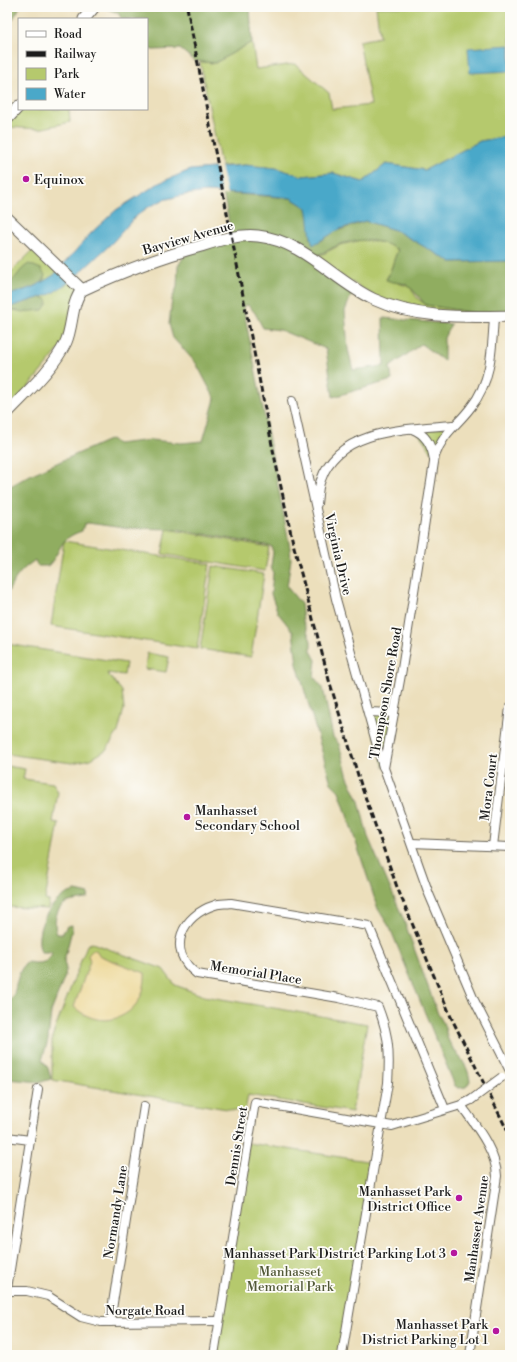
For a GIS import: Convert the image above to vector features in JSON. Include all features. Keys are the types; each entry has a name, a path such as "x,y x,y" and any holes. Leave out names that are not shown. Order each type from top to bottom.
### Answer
{"street":[{"path":"85,18 91,8"},
{"path":"7,120 18,107"},
{"path":"7,218 82,290 78,297 72,325 64,345 38,380 7,413"},
{"name":"Bayview Avenue","path":"82,290 160,258 228,238 256,236 277,240 292,246 354,288 373,299 391,306 433,315 510,316"},
{"name":"Thompson Shore Road","path":"494,316 491,358 484,386 471,408 454,424 440,443 434,462 384,768 429,894 474,1000 509,1068"},
{"name":"Virginia Drive","path":"292,401 336,599 384,768"},
{"path":"319,521 317,506 320,480 326,468 336,456 351,444 367,437 411,429 454,424"},
{"path":"411,429 420,433 427,440 431,448 434,462"},
{"name":"Mora Court","path":"493,846 510,707"},
{"path":"368,712 394,713"},
{"path":"412,843 510,847"},
{"name":"Memorial Place","path":"342,1355 381,1124 390,1060 385,1026 378,1007 339,998 196,974 184,962 180,950 183,932 190,919 216,904 231,903 369,926 445,1109"},
{"name":"Dennis Street","path":"214,1355 255,1102 392,1126 461,1105 471,1100 502,1077 509,1068"},
{"path":"7,1290 38,1089"},
{"name":"Manhasset Avenue","path":"461,1105 494,1160 497,1176 470,1355"},
{"name":"Normandy Lane","path":"110,1322 144,1106"},
{"path":"7,1137 30,1140"},
{"name":"Norgate Road","path":"7,1290 41,1293 55,1299 81,1317 98,1322 219,1321"}],"green space":[{"path":"9,7 20,7 7,29 7,9"},
{"path":"102,7 250,7 252,42 215,63 195,61 180,49 153,50 148,48 148,18 121,18 118,13"},
{"path":"376,7 510,7 510,136 480,141 425,170 386,164 363,182 333,173 302,176 276,168 245,165 221,166 200,62 215,63 252,42 256,69 295,64 329,93 332,109 371,105 359,41 380,37"},
{"path":"18,110 69,110 70,122 39,129 7,127 7,119"},
{"path":"223,193 291,198 307,208 311,223 311,239 321,241 331,233 365,221 395,230 451,262 510,261 510,316 494,316 426,305 407,285 386,280 398,250 385,244 363,240 348,242 323,253 310,256 354,288 345,311 348,349 353,370 384,366 383,318 451,324 444,338 444,361 421,344 390,367 392,380 333,397 326,349 280,330 263,328 255,313 248,305 243,306 290,548 291,559 287,587 301,604 303,621 311,641 311,651 316,660 314,677 323,688 333,737 339,744 348,777 359,801 368,837 403,918 438,1014 444,1025 447,1037 469,1074 470,1081 466,1087 459,1088 455,1086 390,928 378,909 339,791 331,783 297,664 293,632 278,613 271,594 273,573 271,566 273,552 271,546 176,529 124,528 88,523 84,524 82,531 74,534 64,541 48,566 37,566 35,560 25,568 18,575 7,594 7,488 32,474 111,439 117,444 151,440 181,443 203,441 215,399 196,363 173,338 169,324 172,299 177,287 178,266 183,258 189,252 232,237"},
{"path":"362,240 386,243 398,250 386,279 410,287 417,298 426,305 494,316 391,306 309,256 323,254 340,245"},
{"path":"36,247 82,290 66,341 7,413 7,276"},
{"path":"29,264 41,269 45,275 43,282 7,296 7,285"},
{"path":"41,297 47,299 48,303 43,310 23,312 13,310 7,315 7,308"},
{"path":"453,425 433,454 417,431"},
{"path":"167,529 269,547 265,571 162,554"},
{"path":"64,541 210,564 197,649 51,626"},
{"path":"213,566 264,574 251,657 200,649"},
{"path":"7,644 126,663 124,675 107,673 122,691 124,709 118,732 106,750 91,759 72,763 7,754"},
{"path":"147,653 169,657 166,672 145,669"},
{"path":"368,712 394,713 384,768"},
{"path":"7,766 25,769 23,779 53,783 58,792 53,822 59,823 45,900 49,901 48,909 7,907"},
{"path":"76,891 89,894 88,898 66,903 59,909 55,921 57,934 62,934 67,926 72,925 72,930 64,961 66,969 65,976 51,1012 48,1040 42,1060 48,1068 51,1079 41,1082 7,1079 7,1000 13,997 19,973 24,965 28,962 36,963 46,961 51,956 52,952 41,952 39,934 42,924 52,906 59,899"},
{"path":"92,943 163,969 175,985 204,996 367,1024 352,1112 248,1095 245,1112 52,1080 52,1037 87,945"},
{"name":"Manhasset Memorial Park","path":"248,1143 373,1162 342,1355 214,1355"}],"sand":[{"path":"93,950 96,950 100,956 145,973 144,987 139,1000 132,1009 122,1016 111,1019 98,1019 86,1015 74,1007 90,961 88,955"}],"water":[{"path":"510,45 510,71 470,73 468,48"},
{"path":"510,136 510,261 451,262 395,230 365,221 340,229 313,245 307,208 291,198 206,192 163,200 147,208 134,218 113,242 72,280 51,294 7,308 7,296 36,286 54,275 91,233 116,210 159,183 190,170 245,165 276,168 302,176 333,173 363,182 386,164 425,170 480,141"}],"pier":[{"path":"221,164 227,195 221,195 215,165"}],"railway":[{"path":"187,7 272,445 293,543 329,680 361,785 397,887 451,1017 510,1136"}],"place":[{"name":"Equinox","path":"26,179"},
{"name":"Manhasset Secondary School","path":"187,817"},
{"name":"Manhasset Park District Office","path":"459,1198"},
{"name":"Manhasset Park District Parking Lot 3","path":"454,1253"},
{"name":"Manhasset Park District Parking Lot 1","path":"496,1331"}]}
